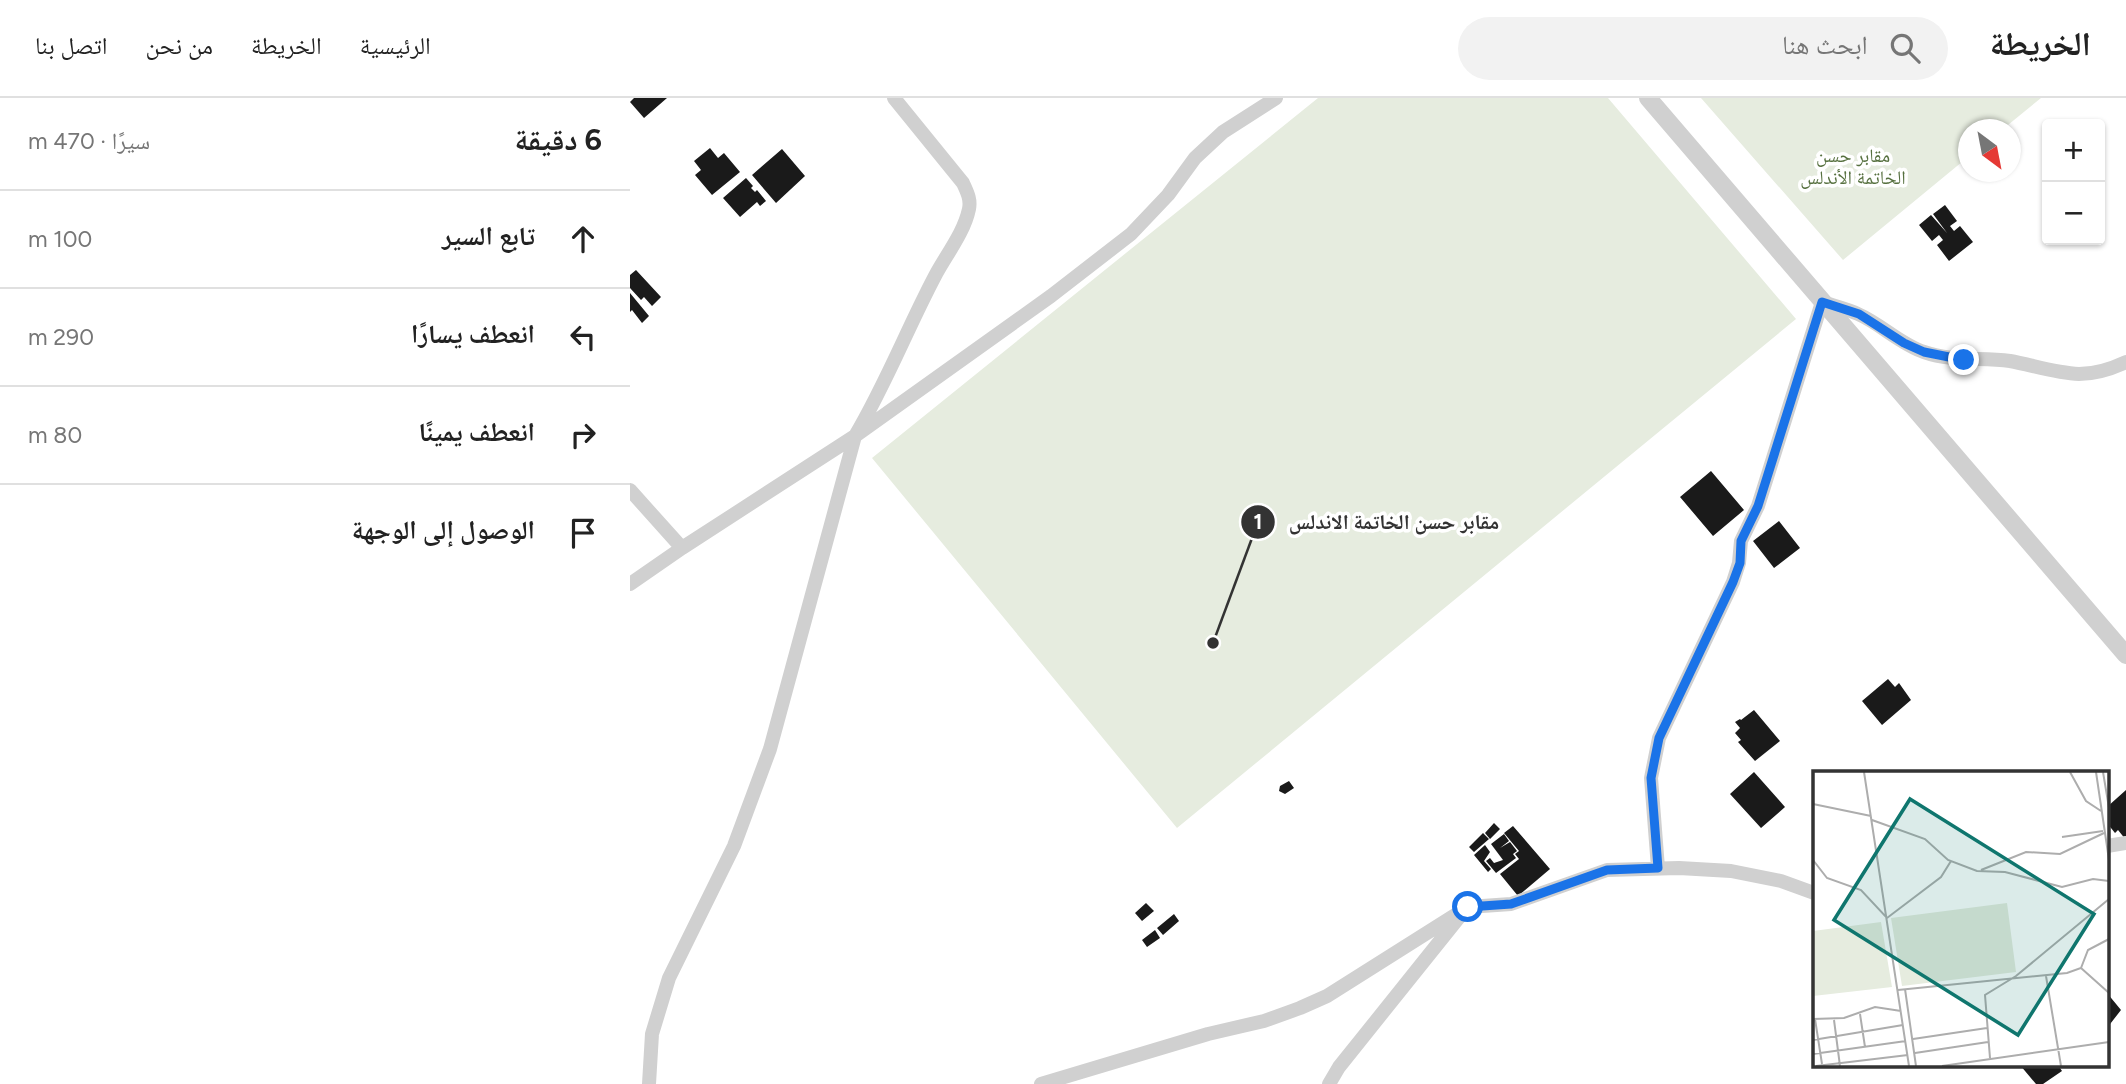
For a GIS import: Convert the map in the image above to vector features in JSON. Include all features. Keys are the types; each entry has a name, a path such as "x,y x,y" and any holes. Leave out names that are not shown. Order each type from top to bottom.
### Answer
{"street":[{"path":"649,1084 652,1034 670,978 734,846 770,749 855,436 876,402 904,337 969,210 970,199 962,183 894,98"},
{"path":"630,584 855,436 1051,296 1131,234 1168,195 1195,159 1223,132 1276,98"},
{"path":"1648,98 2126,654"},
{"path":"1822,302 1859,314 1904,343 1944,357 2009,361 2080,374 2107,370 2126,362"},
{"path":"1658,868 1651,778 1659,738 1733,582 1740,563 1741,541 1758,506 1822,302"},
{"path":"630,490 682,548"},
{"path":"2108,846 2126,843"},
{"path":"1041,1084 1208,1034 1264,1021 1300,1008 1327,996 1468,907 1511,904 1607,870 1658,868 1731,871 1781,881 1813,892"},
{"path":"1329,1084 1339,1066 1468,907"}],"green space":[{"path":"1318,98 1608,98 1796,319 1177,828 872,458"},
{"name":"مقابر حسن الخاتمة الأندلس","path":"1701,98 2041,98 2015,119 1958,119 1958,165 1843,260"}],"building":[{"path":"634,98 667,98 644,118 630,102"},
{"path":"710,148 718,158 724,153 740,172 712,195 695,175 701,170 694,161"},
{"path":"782,149 805,176 776,203 752,175"},
{"path":"746,178 753,186 751,188 755,192 757,190 766,201 760,206 757,202 740,217 723,198"},
{"path":"1945,205 1957,221 1950,226 1954,231 1960,226 1973,242 1949,261 1937,245 1943,240 1939,235 1932,241 1919,225 1931,215 1947,233 1933,214"},
{"path":"636,270 661,297 652,306 644,297 641,300 630,288 630,275"},
{"path":"630,293 649,316 642,323 632,310 630,312"},
{"path":"1711,471 1744,510 1713,536 1680,497"},
{"path":"1779,521 1800,548 1774,568 1753,541"},
{"path":"1888,679 1895,687 1899,683 1911,700 1882,725 1862,701"},
{"path":"1754,710 1780,741 1755,761 1738,742 1741,740 1735,733 1740,728 1735,722"},
{"path":"1754,772 1785,807 1761,828 1730,794"},
{"path":"1289,781 1294,788 1285,794 1279,791 1280,786"},
{"path":"2126,790 2126,840 2118,830 2115,833 2108,824 2108,806"},
{"path":"1494,823 1500,829 1490,839 1485,833"},
{"path":"1513,826 1550,869 1518,896 1500,874 1519,859 1515,854 1519,851 1504,833"},
{"path":"1483,833 1489,839 1474,852 1469,847"},
{"path":"1504,834 1509,841 1500,848 1510,842 1517,851 1513,854 1516,858 1496,873 1486,861 1490,858 1494,863 1503,860 1491,844"},
{"path":"1485,845 1490,852 1484,861 1491,869 1488,872 1474,855"},
{"path":"1146,903 1154,911 1142,921 1135,913"},
{"path":"1174,914 1179,921 1163,935 1157,928"},
{"path":"1155,930 1160,938 1147,947 1142,940"},
{"path":"2108,994 2121,1010 2108,1027"},
{"path":"2021,1066 2059,1066 2062,1071 2043,1084 2036,1084"}],"place":[{"name":"مقابر حسن الخاتمة الاندلس","path":"1213,643"}],"route":[{"path":"1468,907 1511,904 1607,870 1658,868 1651,778 1659,738 1733,582 1740,563 1741,541 1758,506 1822,302 1859,314 1904,343 1924,352 1964,360"}]}
